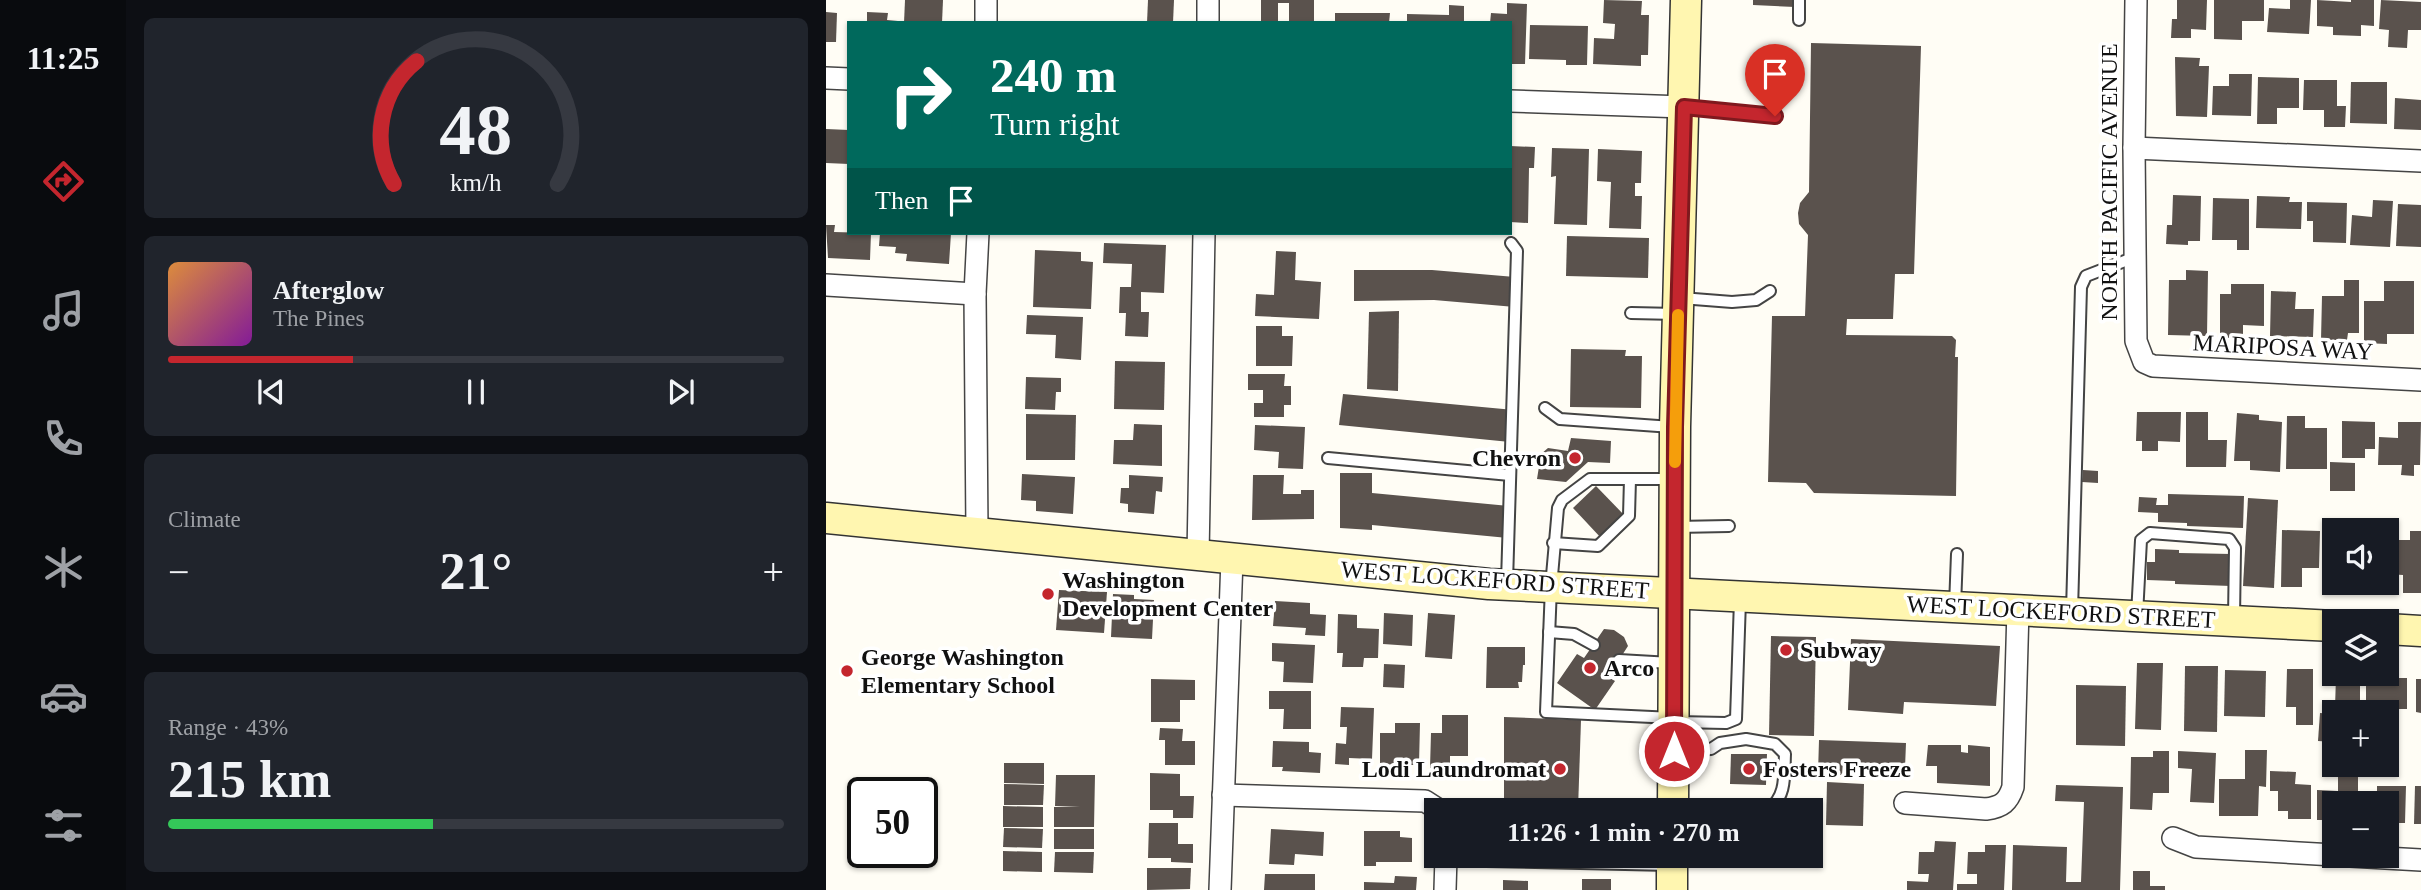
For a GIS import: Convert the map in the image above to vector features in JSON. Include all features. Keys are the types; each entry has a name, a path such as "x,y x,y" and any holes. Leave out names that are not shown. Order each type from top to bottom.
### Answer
{"street":[{"path":"986,0 986,21"},
{"path":"1208,0 1208,21"},
{"path":"1673,798 1675,427 1686,0"},
{"name":"NORTH PACIFIC AVENUE","path":"2136,0 2136,341 2144,362"},
{"path":"826,78 847,79"},
{"path":"1512,101 1684,107"},
{"path":"2134,148 2421,161"},
{"path":"976,532 975,294 978,235"},
{"path":"1198,555 1204,235"},
{"path":"826,285 975,294"},
{"name":"MARIPOSA WAY","path":"2144,362 2153,366 2421,380"},
{"name":"WEST LOCKEFORD STREET","path":"826,518 1507,585 2322,625"},
{"path":"1220,890 1232,559"},
{"path":"1905,803 1986,809 1999,807 2008,800 2013,787 2018,609"},
{"path":"2399,630 2421,631"},
{"path":"1223,795 1424,801"},
{"path":"2173,838 2196,847 2322,854"},
{"path":"2399,859 2421,860"},
{"path":"1445,890 1446,868"}],"lane":[{"path":"1799,0 1799,20"},
{"path":"1684,107 1775,116"},
{"path":"1507,585 1517,251 1511,243"},
{"path":"2072,611 2081,287 2086,276 2135,257"},
{"path":"1630,313 1756,300 1769,290"},
{"path":"1545,408 1560,419 1675,427"},
{"path":"1328,458 1510,475"},
{"path":"1675,479 1590,479 1563,500 1558,508 1553,543 1546,712 1726,723 1736,719 1740,597"},
{"path":"1553,543 1598,546 1629,516 1630,479"},
{"path":"1674,527 1729,526"},
{"path":"2137,615 2141,540 2150,533 2229,539 2235,548 2234,620"},
{"path":"1955,606 1957,554"},
{"path":"1549,632 1574,634 1594,645"},
{"path":"1619,660 1674,663"},
{"path":"1674,751 1711,750 1720,743 1746,739 1775,744 1785,754 1784,786 1778,798"},
{"path":"1631,868 1672,870"}],"building":[{"path":"905,0 943,0 942,21 904,21"},
{"path":"1148,0 1174,0 1173,21 1147,21"},
{"path":"1261,0 1314,0 1314,21 1289,21 1289,3 1278,3 1278,21 1261,21"},
{"path":"1604,0 1642,1 1641,15 1649,15 1648,55 1641,55 1641,66 1593,64 1594,38 1614,39 1615,24 1603,23"},
{"path":"1753,0 1795,0 1795,7 1753,5"},
{"path":"2177,0 2207,0 2206,30 2191,29 2191,38 2171,38 2172,19 2177,19"},
{"path":"2214,0 2264,0 2264,21 2242,21 2242,40 2214,39"},
{"path":"2290,0 2311,0 2309,34 2267,32 2269,8 2290,9"},
{"path":"2317,0 2374,0 2374,26 2361,25 2361,36 2333,35 2333,27 2317,26"},
{"path":"2381,0 2421,2 2421,30 2408,30 2407,48 2388,47 2389,30 2379,29"},
{"path":"1507,3 1527,4 1525,64 1512,64 1512,21 1490,21 1491,13 1507,14"},
{"path":"1449,5 1464,6 1464,21 1407,21 1407,14 1449,15"},
{"path":"826,12 837,13 836,42 826,42"},
{"path":"867,12 888,13 887,20 898,21 867,21"},
{"path":"1335,13 1390,13 1389,21 1335,21"},
{"path":"1530,25 1588,26 1587,65 1566,65 1566,60 1529,59"},
{"path":"1811,43 1921,46 1914,274 1895,274 1893,319 1847,319 1846,335 1952,336 1956,340 1956,496 1814,493 1806,483 1768,482 1772,316 1805,316 1808,235 1799,224 1798,213 1800,203 1809,192"},
{"path":"2175,57 2200,58 2199,66 2209,66 2207,117 2176,116"},
{"path":"2229,74 2252,74 2251,116 2212,115 2213,86 2229,86"},
{"path":"2258,77 2299,78 2299,108 2277,108 2277,124 2257,124"},
{"path":"2304,80 2337,80 2337,106 2346,106 2345,127 2324,127 2324,110 2303,110"},
{"path":"2351,82 2387,82 2387,124 2350,123"},
{"path":"2395,98 2421,100 2421,130 2394,129"},
{"path":"826,129 847,130 847,164 826,163"},
{"path":"1512,146 1535,147 1534,168 1529,168 1528,223 1512,222"},
{"path":"1552,148 1589,149 1587,225 1554,224 1556,176 1551,177"},
{"path":"1598,149 1642,151 1641,183 1635,183 1635,196 1642,196 1641,229 1609,228 1611,182 1597,181"},
{"path":"2173,195 2201,196 2200,241 2188,241 2188,245 2166,244 2167,225 2172,225"},
{"path":"2257,196 2290,197 2289,202 2302,202 2301,229 2256,228"},
{"path":"2213,198 2249,199 2249,250 2237,250 2237,240 2212,240"},
{"path":"2373,200 2393,201 2390,247 2350,245 2352,215 2372,217"},
{"path":"2307,202 2347,203 2346,243 2313,242 2313,221 2307,221"},
{"path":"2398,204 2421,205 2421,247 2396,246"},
{"path":"826,225 835,225 834,232 847,232 847,235 871,235 870,260 828,258"},
{"path":"880,235 951,235 949,264 906,261 907,254 895,253 896,247 879,246"},
{"path":"1567,236 1649,238 1648,278 1566,276"},
{"path":"1104,243 1166,245 1164,293 1141,292 1141,312 1149,312 1148,337 1125,336 1126,313 1119,313 1120,287 1131,287 1132,264 1103,263"},
{"path":"1035,250 1081,252 1081,261 1093,262 1091,309 1033,307"},
{"path":"1276,251 1296,252 1295,280 1321,282 1319,319 1255,316 1256,294 1274,295"},
{"path":"1354,270 1432,270 1515,277 1515,307 1434,300 1354,301"},
{"path":"2186,270 2208,271 2207,336 2168,335 2169,280 2186,280"},
{"path":"2344,280 2359,280 2359,333 2348,333 2347,340 2321,340 2322,296 2344,296"},
{"path":"2384,281 2414,281 2414,334 2387,334 2387,344 2364,343 2364,301 2384,301"},
{"path":"2231,284 2264,284 2264,326 2243,325 2243,338 2220,338 2220,294 2231,294"},
{"path":"2271,291 2296,292 2295,309 2314,309 2313,337 2270,336"},
{"path":"1399,311 1398,391 1367,389 1369,312"},
{"path":"1027,315 1083,317 1081,360 1055,358 1056,335 1026,334"},
{"path":"1256,326 1282,326 1282,336 1293,336 1292,366 1256,366"},
{"path":"1571,349 1626,350 1625,356 1642,356 1641,408 1570,407"},
{"path":"1115,361 1165,362 1164,410 1114,409"},
{"path":"1248,374 1285,374 1284,386 1291,386 1291,405 1284,405 1284,417 1254,417 1254,403 1263,403 1263,390 1248,390"},
{"path":"1026,377 1061,378 1061,392 1056,392 1055,410 1025,409"},
{"path":"1343,394 1514,410 1510,442 1339,425"},
{"path":"2137,412 2181,412 2180,442 2158,441 2158,451 2142,451 2142,441 2136,441"},
{"path":"2186,412 2208,412 2208,440 2227,440 2226,467 2186,467"},
{"path":"2237,413 2259,415 2259,420 2282,422 2280,472 2250,470 2250,461 2234,461"},
{"path":"1026,414 1076,415 1075,460 1026,460"},
{"path":"2287,416 2305,416 2305,428 2327,428 2327,469 2286,469"},
{"path":"2342,421 2375,422 2375,449 2365,449 2365,458 2342,458"},
{"path":"2398,422 2421,422 2420,465 2414,465 2414,476 2401,475 2402,465 2378,465 2379,437 2398,438"},
{"path":"1134,424 1162,425 1162,466 1113,464 1114,440 1133,440"},
{"path":"1255,425 1305,427 1303,469 1278,468 1279,452 1254,450"},
{"name":"Chevron","path":"1571,438 1611,441 1610,463 1588,462 1566,482 1537,479 1541,454 1548,448 1568,451"},
{"path":"2330,462 2355,463 2355,491 2330,491"},
{"path":"2083,470 2098,471 2098,483 2082,482"},
{"path":"1340,473 1372,473 1372,493 1509,506 1508,538 1372,525 1372,530 1340,528"},
{"path":"1022,474 1075,477 1073,514 1036,511 1036,501 1021,500"},
{"path":"1129,475 1163,477 1162,492 1156,491 1154,514 1128,512 1128,504 1120,503 1121,488 1129,488"},
{"path":"1253,475 1284,475 1283,494 1301,494 1301,490 1314,490 1314,519 1252,520"},
{"name":"Chevron","path":"1596,486 1626,517 1602,539 1573,508"},
{"path":"2168,494 2244,496 2243,528 2158,522 2158,513 2138,512 2139,497 2157,498 2156,505 2168,505"},
{"path":"2248,498 2278,500 2274,588 2243,586"},
{"path":"2282,530 2320,531 2319,568 2302,568 2302,587 2281,587"},
{"path":"2410,531 2421,531 2421,593 2403,593 2403,575 2399,575 2399,540 2410,540"},
{"path":"2155,549 2179,550 2179,553 2232,554 2231,586 2147,580 2147,562 2155,562"},
{"path":"1059,590 1107,592 1104,633 1056,630"},
{"path":"1113,594 1154,600 1152,639 1111,637"},
{"path":"1275,601 1310,603 1310,614 1326,615 1325,636 1305,635 1306,628 1273,626"},
{"path":"1384,613 1413,615 1412,646 1383,644"},
{"path":"1428,613 1455,615 1452,659 1425,657"},
{"path":"1338,614 1357,615 1357,628 1379,629 1378,658 1364,658 1363,667 1342,667 1343,653 1337,653"},
{"name":"Arco","path":"1604,629 1614,630 1624,637 1628,646 1608,677 1615,681 1595,710 1557,683 1577,654 1584,658"},
{"path":"1771,636 1816,637 1814,736 1769,735"},
{"path":"1851,639 2000,646 1996,706 1904,702 1903,714 1848,710"},
{"path":"1272,643 1315,645 1313,683 1283,682 1284,662 1272,661"},
{"path":"1487,647 1525,647 1525,665 1522,682 1518,682 1519,688 1486,688"},
{"path":"2137,663 2163,663 2161,730 2135,729"},
{"path":"1384,664 1405,665 1404,688 1383,687"},
{"path":"2185,666 2218,666 2217,732 2184,731"},
{"path":"2287,669 2313,669 2313,725 2296,725 2296,707 2286,707"},
{"path":"2225,670 2266,671 2265,717 2224,716"},
{"path":"2399,678 2407,678 2407,709 2399,709 2399,700 2366,700 2366,686 2399,686"},
{"path":"1151,679 1195,680 1195,700 1180,700 1180,722 1151,722"},
{"path":"2416,679 2421,679 2421,713 2416,712"},
{"path":"2076,685 2126,686 2125,746 2076,745"},
{"path":"2336,686 2360,686 2360,700 2335,700"},
{"path":"1269,691 1311,691 1311,729 1283,729 1284,709 1269,709"},
{"path":"1341,707 1374,708 1372,759 1349,758 1349,765 1335,764 1336,743 1346,744 1347,727 1340,727"},
{"path":"2320,713 2322,713 2322,741 2318,741"},
{"path":"1442,715 1468,715 1468,756 1450,756 1450,768 1430,768 1431,733 1442,733"},
{"path":"1504,717 1581,720 1578,798 1504,798"},
{"path":"1395,723 1420,723 1419,765 1380,765 1380,733 1395,733"},
{"path":"1160,728 1183,729 1182,741 1195,741 1195,765 1165,765 1165,740 1159,740"},
{"path":"1819,740 1906,743 1905,768 1843,766 1842,775 1818,774"},
{"path":"1273,741 1309,742 1309,752 1321,753 1320,773 1282,771 1283,767 1272,767"},
{"path":"1928,745 1961,745 1961,752 1968,753 1968,745 1990,747 1990,786 1937,783 1937,766 1926,766"},
{"path":"2245,750 2267,750 2266,787 2259,786 2258,816 2219,816 2219,779 2245,779"},
{"path":"2153,751 2169,751 2169,793 2153,793 2152,810 2130,809 2131,757 2153,757"},
{"path":"2178,751 2216,753 2214,803 2190,802 2192,769 2178,768"},
{"name":"Fosters Freeze","path":"1731,754 1767,754 1766,785 1730,784"},
{"path":"1004,763 1044,763 1044,784 1004,783"},
{"path":"2270,771 2296,772 2295,784 2311,785 2311,819 2288,819 2288,811 2278,811 2278,791 2270,791"},
{"path":"1150,773 1180,774 1180,796 1194,796 1193,818 1173,818 1173,810 1150,810"},
{"path":"1056,775 1095,775 1094,827 1054,827 1054,807 1080,807 1055,806"},
{"path":"2338,777 2358,777 2358,791 2338,791"},
{"path":"1827,782 1864,784 1863,826 1826,825"},
{"path":"1004,784 1044,785 1043,805 1004,805"},
{"path":"2056,785 2123,787 2120,890 2012,890 2013,845 2067,847 2066,882 2081,882 2084,802 2055,801"},
{"path":"2377,786 2406,786 2405,823 2399,823 2399,791 2377,791"},
{"path":"2415,786 2421,786 2421,824 2414,824"},
{"path":"2317,790 2338,791 2322,791 2322,820 2317,820"},
{"path":"1003,806 1043,807 1043,827 1003,827"},
{"path":"1149,823 1178,823 1178,844 1193,844 1193,863 1171,862 1171,858 1148,858"},
{"path":"1004,828 1043,829 1042,848 1003,847"},
{"path":"1054,829 1094,829 1094,849 1054,849"},
{"path":"1271,829 1324,832 1323,856 1295,854 1294,865 1269,864"},
{"path":"1364,831 1400,831 1400,837 1412,838 1412,862 1376,862 1376,866 1364,866"},
{"path":"1935,841 1956,842 1953,890 1907,890 1907,881 1928,882 1929,874 1918,874 1919,852 1934,852"},
{"path":"1985,845 2006,845 2004,890 1957,890 1957,884 1977,884 1977,874 1967,874 1968,852 1985,852"},
{"path":"1003,851 1042,852 1042,872 1003,871"},
{"path":"1055,852 1094,852 1093,873 1054,872"},
{"path":"1147,868 1191,868 1190,889 1147,890"},
{"path":"2133,871 2150,871 2150,886 2165,886 2165,890 2133,890"},
{"path":"1265,874 1315,874 1315,890 1264,890"},
{"path":"1395,876 1417,877 1416,890 1364,890 1364,882 1394,883"},
{"path":"1582,879 1611,879 1611,890 1582,890"},
{"path":"1503,880 1528,881 1528,890 1503,890"}],"slow traffic":[{"path":"1675,462 1678,315"}],"place":[{"name":"Chevron","path":"1575,458"},
{"name":"Washington Development Center","path":"1048,594"},
{"name":"Subway","path":"1786,650"},
{"name":"Arco","path":"1590,668"},
{"name":"George Washington Elementary School","path":"847,671"},
{"name":"Lodi Laundromat","path":"1560,769"},
{"name":"Fosters Freeze","path":"1749,769"}],"route":[{"path":"1674,751 1675,427 1684,107 1775,116"}]}
